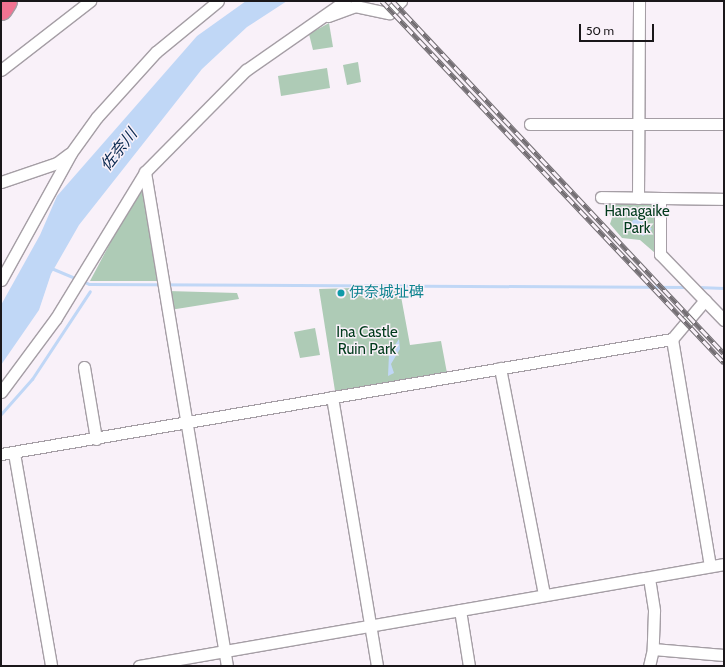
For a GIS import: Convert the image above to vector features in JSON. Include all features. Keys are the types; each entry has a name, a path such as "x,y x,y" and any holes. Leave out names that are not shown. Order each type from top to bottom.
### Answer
{"highway":[{"path":"1,9 6,1"}],"street":[{"path":"1,22 16,1"},
{"path":"1,70 90,1"},
{"path":"1,280 71,153 97,117 156,52 218,1"},
{"path":"1,392 56,318 145,172 246,70 345,1"},
{"path":"318,20 355,6 389,14 401,1"},
{"path":"638,198 639,1"},
{"path":"530,124 724,124"},
{"path":"1,182 57,163 71,153"},
{"path":"145,172 227,666"},
{"path":"601,197 724,199"},
{"path":"660,198 660,254 724,320"},
{"path":"1,454 186,424 332,397 672,339 705,300"},
{"path":"672,339 710,566"},
{"path":"84,367 96,439"},
{"path":"500,368 544,595"},
{"path":"332,397 377,666"},
{"path":"14,453 51,666"},
{"path":"139,666 371,627 724,564"},
{"path":"649,578 654,611 653,649 649,666"},
{"path":"460,610 469,666"},
{"path":"653,649 724,656"}],"green space":[{"path":"329,23 333,47 313,50 309,34"},
{"path":"358,62 361,82 347,85 343,65"},
{"path":"327,68 330,88 281,96 278,76"},
{"path":"143,188 157,281 90,281 116,232"},
{"name":"Hanagaike Park","path":"601,200 654,201 657,206 655,253 640,240 622,238 610,224 612,218"},
{"name":"Ina Castle Ruin Park","path":"387,287 390,291 400,291 410,345 441,341 447,373 335,391 319,289"},
{"path":"168,291 237,293 239,299 170,310"},
{"path":"315,328 320,355 300,358 294,332"}],"water":[{"name":"佐奈川","path":"246,1 287,1 247,27 202,69 79,225 51,274 39,310 1,365 1,305 40,235 57,196 197,36"},
{"path":"641,219 652,229 643,236 630,225 633,220"},
{"path":"399,339 400,349 391,364 394,373 388,376 389,354"}],"waterway":[{"path":"51,268 89,284 688,287"},
{"path":"698,287 724,288"},
{"path":"1,414 32,379 90,291"}],"railway":[{"path":"382,1 724,363"},
{"path":"393,1 724,353"}],"place":[{"name":"伊奈城址碑","path":"341,293"}]}
